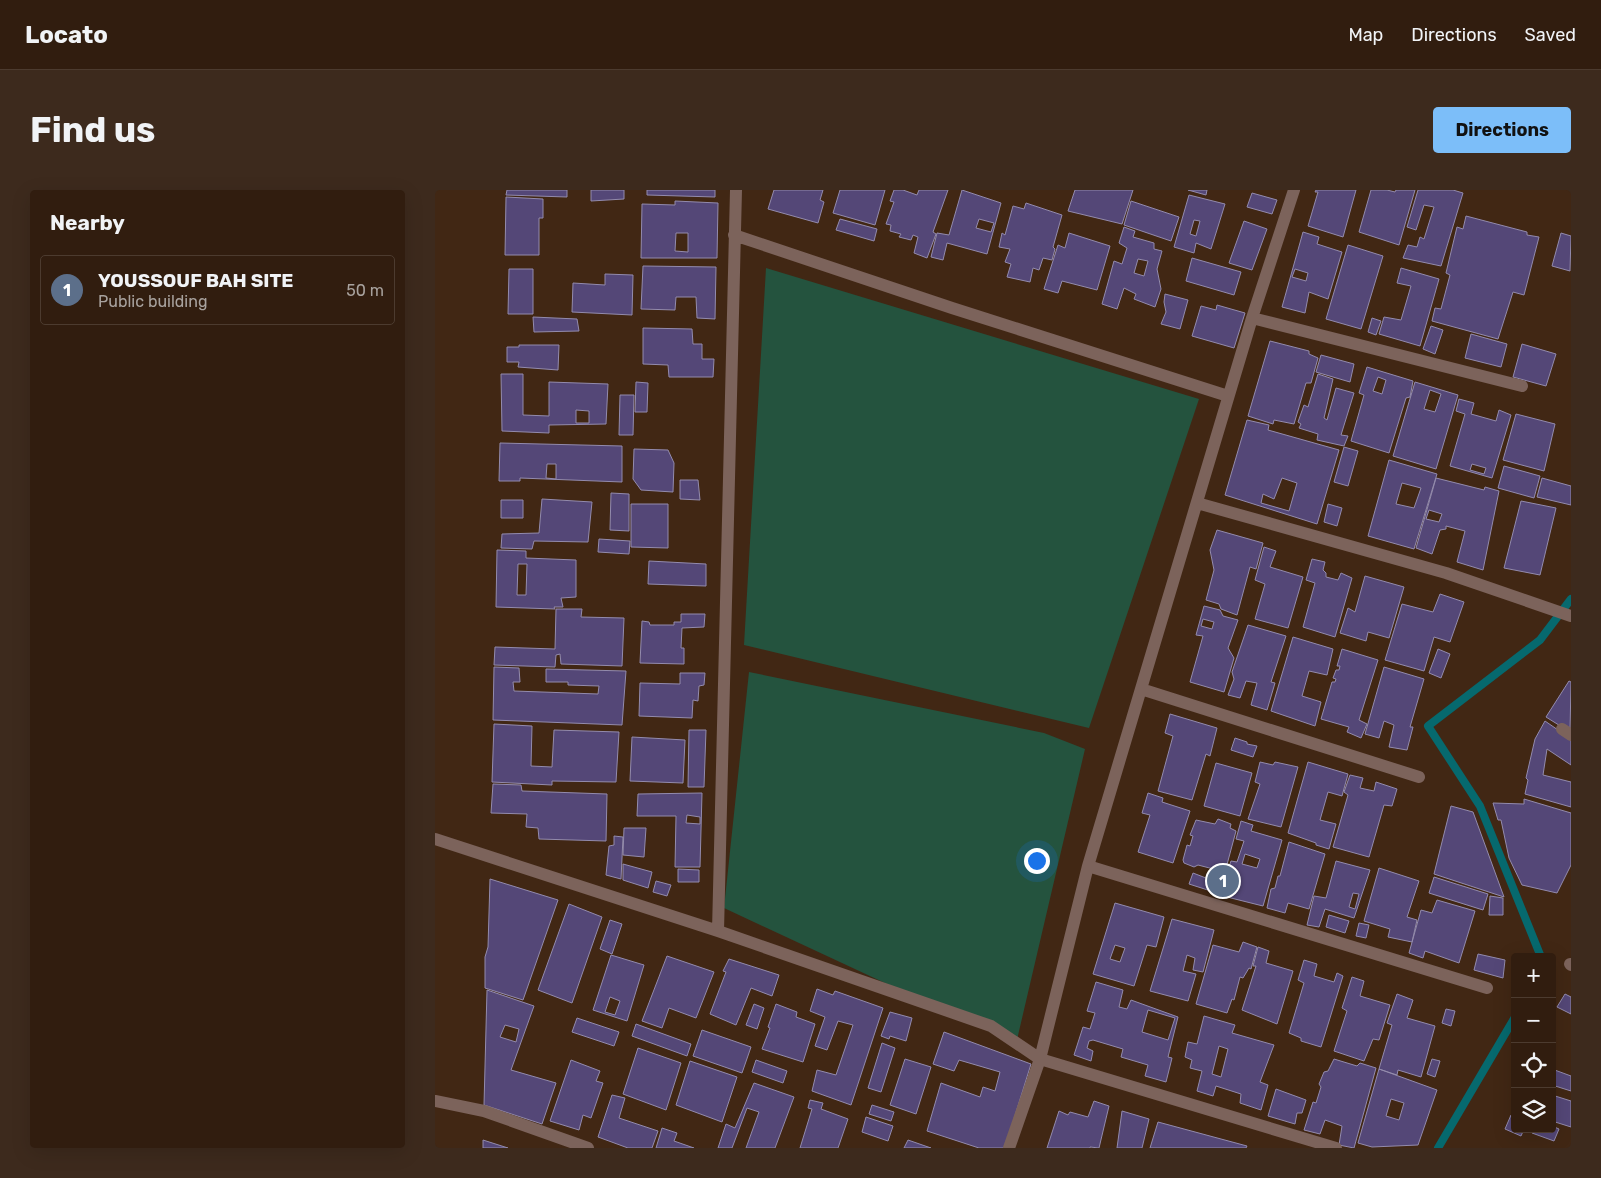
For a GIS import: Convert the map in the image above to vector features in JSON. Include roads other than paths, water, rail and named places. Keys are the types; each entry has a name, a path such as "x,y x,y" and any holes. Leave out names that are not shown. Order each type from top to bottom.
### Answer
{"street":[{"path":"718,930 736,190"},
{"path":"1009,1148 1040,1059 1088,866 1228,396 1294,190"},
{"path":"735,236 1228,396"},
{"path":"1252,318 1522,386"},
{"path":"1197,503 1446,573 1571,616"},
{"path":"1141,689 1419,777"},
{"path":"435,839 718,930 991,1026 1040,1059 1336,1148"},
{"path":"1088,866 1487,988"},
{"path":"435,1102 484,1111 588,1148"}],"waterway":[{"path":"1539,953 1480,806 1428,726 1540,640 1571,599"},
{"path":"1438,1148 1511,1024"}],"place":[{"name":"YOUSSOUF BAH SITE","path":"1223,881"}]}
